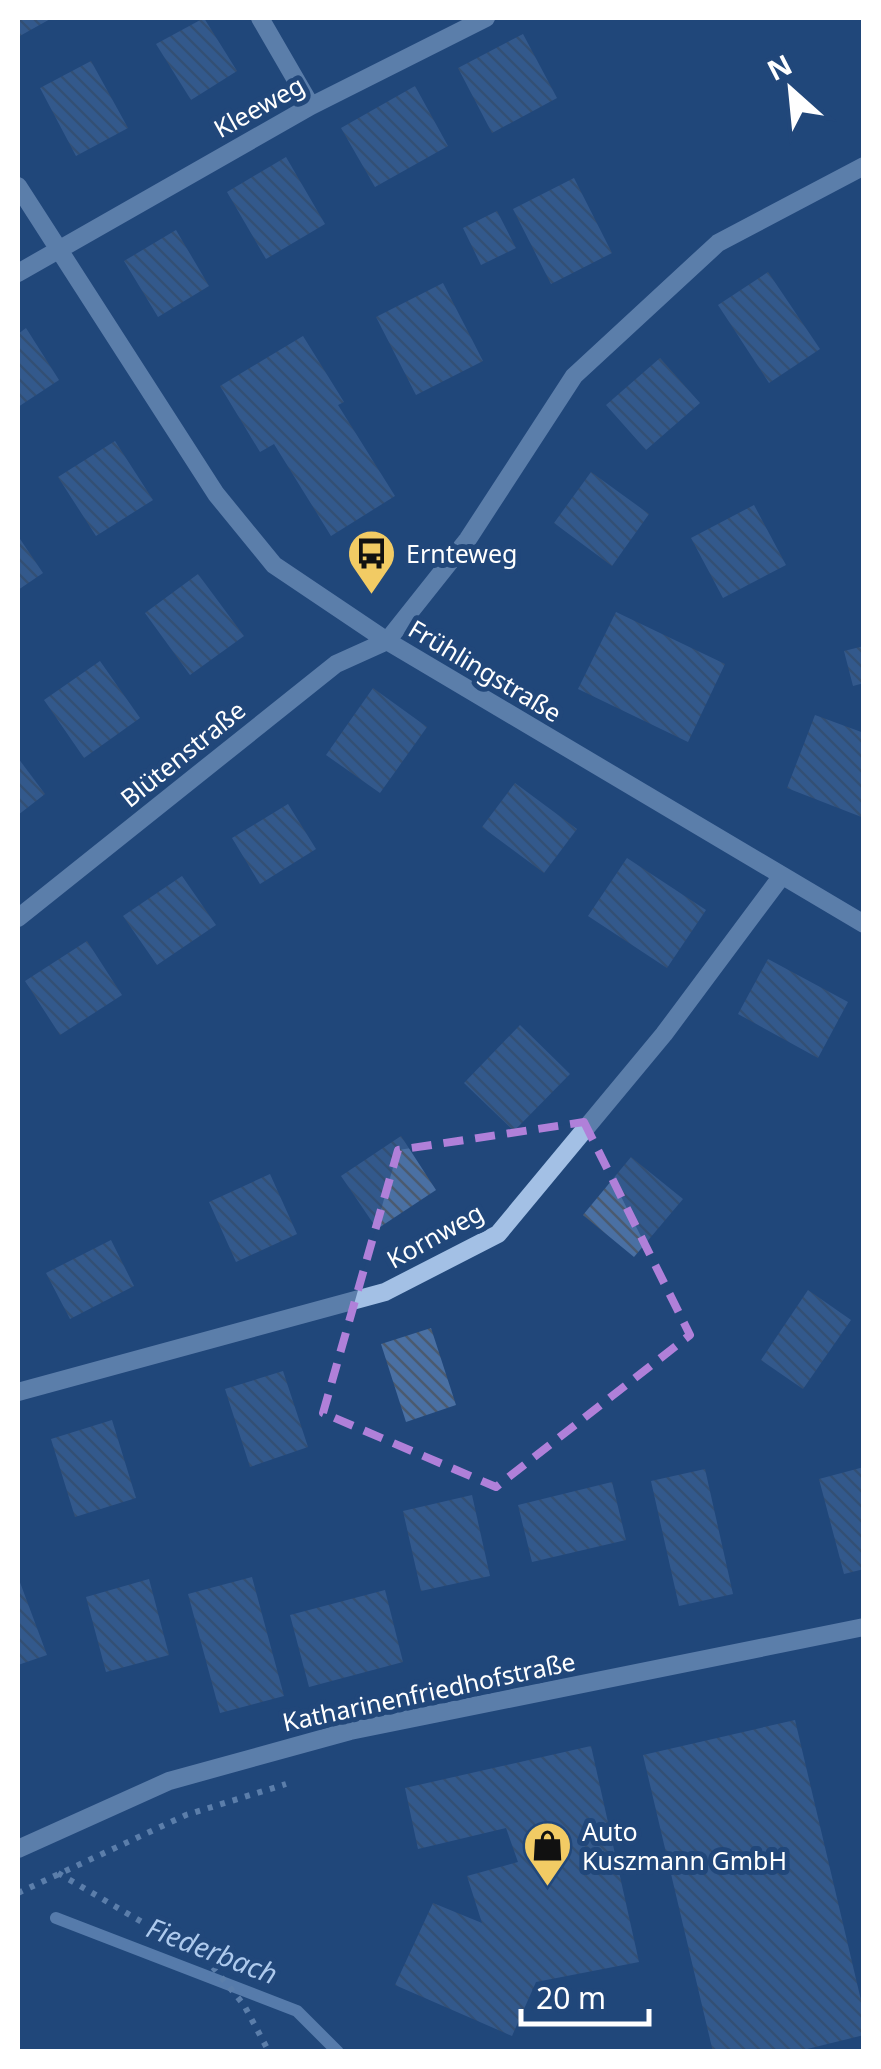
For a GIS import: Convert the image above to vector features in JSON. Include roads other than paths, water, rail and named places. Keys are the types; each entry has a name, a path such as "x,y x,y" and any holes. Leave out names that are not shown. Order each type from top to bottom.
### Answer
{"street":[{"path":"260,18 311,106"},
{"name":"Kleeweg","path":"18,273 311,106 486,18"},
{"path":"387,642 468,539 574,376 718,243 864,166"},
{"name":"Frühlingstraße","path":"18,186 216,494 274,565 387,642 864,924"},
{"name":"Blütenstraße","path":"18,918 336,664 387,642"},
{"name":"Kornweg","path":"18,1392 385,1292 498,1234 664,1034 780,877"},
{"name":"Katharinenfriedhofstraße","path":"18,1849 169,1781 350,1731 864,1627"}],"waterway":[{"name":"Fiederbach","path":"56,1918 297,2011 338,2052"}],"place":[{"name":"Ernteweg","path":"371,596"},
{"name":"Auto Kuszmann GmbH","path":"547,1888"}]}
